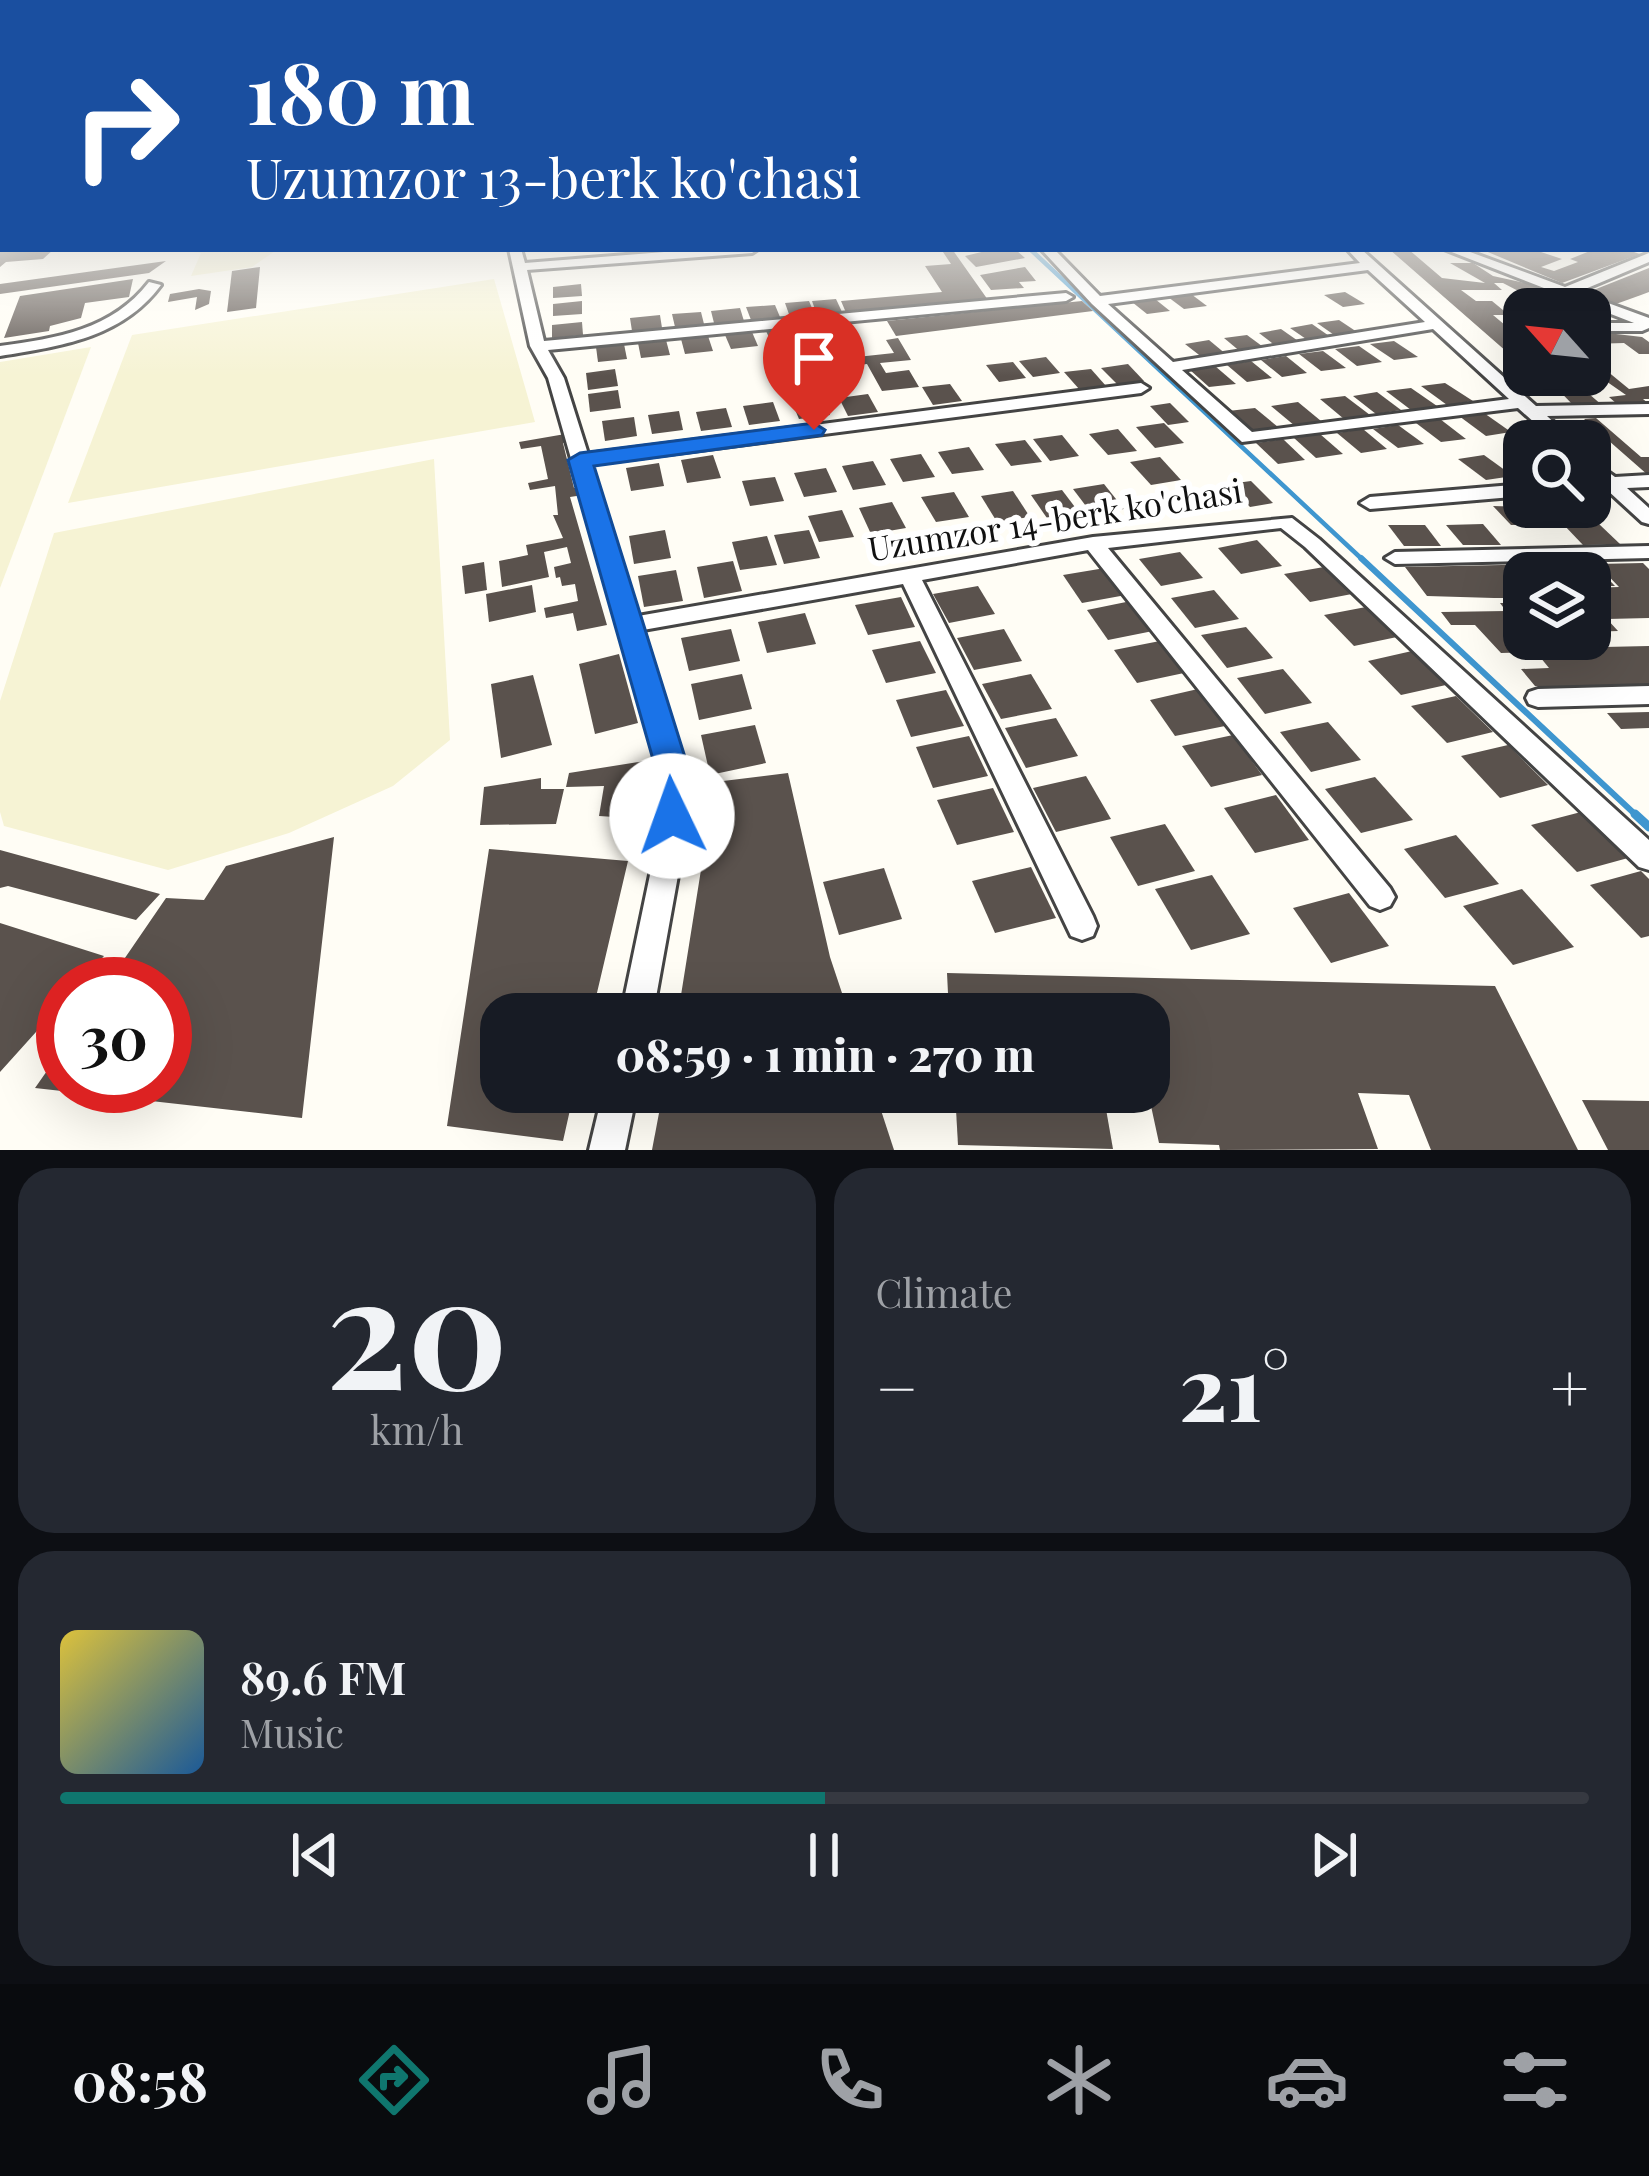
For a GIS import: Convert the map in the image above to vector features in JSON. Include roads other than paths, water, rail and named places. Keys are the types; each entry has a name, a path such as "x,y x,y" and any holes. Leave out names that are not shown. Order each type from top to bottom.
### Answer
{"street":[{"path":"520,269 538,346 556,378 673,770 665,870 641,993"},
{"path":"1066,269 1248,438 1527,406 1649,409"},
{"path":"1097,302 1346,269"},
{"path":"1377,269 1542,420"},
{"path":"1503,269 1554,288"},
{"path":"1575,288 1621,269"},
{"path":"0,351 78,338 144,302 154,285"},
{"path":"538,346 1066,297"},
{"path":"1611,310 1649,325"},
{"path":"1169,368 1438,325"},
{"path":"1611,326 1649,325"},
{"path":"580,460 1141,388"},
{"path":"1611,483 1649,482"},
{"path":"1611,491 1649,518"},
{"path":"1370,503 1503,492"},
{"name":"Uzumzor 14-berk ko'chasi","path":"631,625 1093,543 1270,520 1297,528 1649,858"},
{"path":"1093,543 1380,898"},
{"path":"1396,558 1649,552"},
{"path":"908,575 1082,926"},
{"path":"1538,698 1649,695"},
{"path":"607,1150 615,1113"}],"waterway":[{"path":"1051,269 1364,561"},
{"path":"1361,558 1638,817"},
{"path":"1635,814 1649,827"}]}
